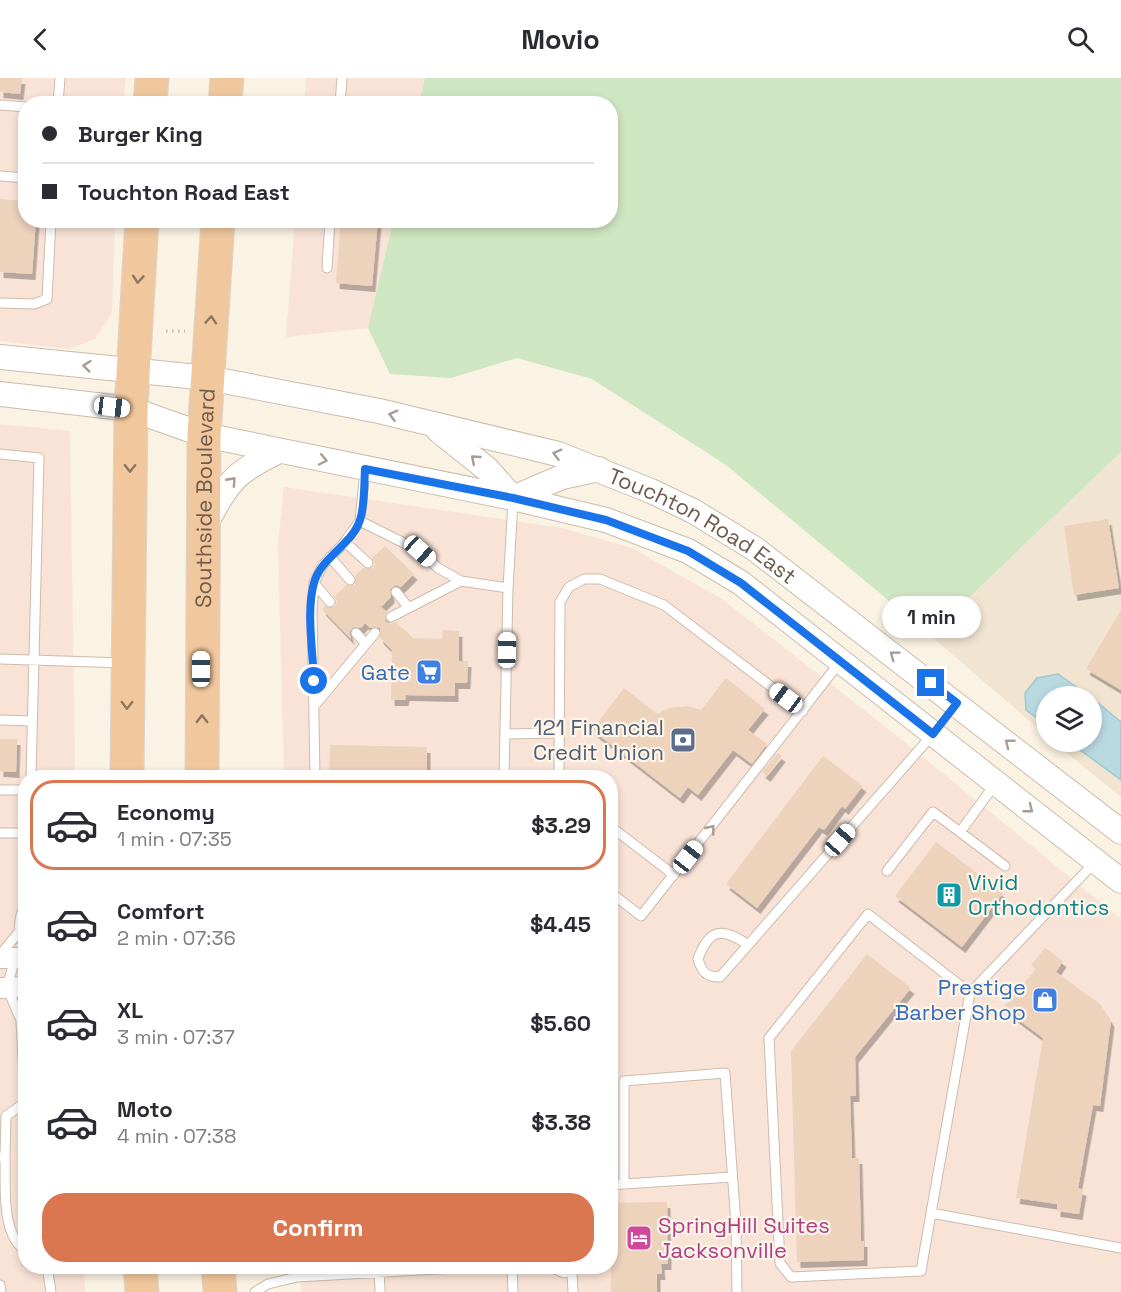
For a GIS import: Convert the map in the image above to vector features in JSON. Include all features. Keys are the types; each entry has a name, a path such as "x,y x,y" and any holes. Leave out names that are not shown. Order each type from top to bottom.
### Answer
{"highway":[{"path":"151,96 152,78"},
{"path":"226,96 227,78"},
{"path":"127,770 130,409 141,228"},
{"name":"Southside Boulevard","path":"202,770 204,435 217,228"},
{"path":"141,1274 142,1292"},
{"path":"219,1274 220,1292"}],"street":[{"name":"Touchton Road East","path":"0,357 208,378 379,411 558,454 600,469 693,511 755,549 1121,831"},
{"name":"Touchton Road East","path":"0,394 130,409 204,435 513,498 606,520 688,551 741,583 1121,881"},
{"path":"432,425 487,469 513,498 562,477 600,469"},
{"path":"203,529 229,481 249,465 279,451"},
{"path":"933,734 957,703"}],"lane":[{"path":"59,96 60,78"},
{"path":"341,96 342,78"},
{"path":"0,105 18,106"},
{"path":"0,176 18,177"},
{"path":"0,303 34,304 47,299 51,228"},
{"path":"327,268 330,228"},
{"path":"0,454 39,458 31,770"},
{"path":"315,770 312,610 314,583 330,557 345,542 360,520 365,469"},
{"path":"504,770 508,588 513,498"},
{"path":"360,520 420,551 438,568 461,581 508,588"},
{"path":"345,542 368,563"},
{"path":"330,557 350,580"},
{"path":"559,770 560,602 569,587 584,579 600,579 664,605 803,711"},
{"path":"391,616 461,581"},
{"path":"314,583 330,602"},
{"path":"396,592 409,608"},
{"path":"356,633 366,644"},
{"path":"315,705 375,633"},
{"path":"0,659 128,663"},
{"path":"618,898 641,916 840,662"},
{"path":"0,720 32,721"},
{"path":"506,734 559,733"},
{"path":"748,945 731,933 718,933 708,938 698,959 702,972 710,977 720,978 933,734"},
{"path":"960,832 996,783"},
{"path":"0,790 18,790"},
{"path":"887,871 933,812 1005,866"},
{"path":"0,832 18,833"},
{"path":"618,832 674,875"},
{"path":"970,993 868,914 769,1038 780,1263 791,1277 921,1271 970,993 1096,861"},
{"path":"18,936 13,956 11,988 18,1010"},
{"path":"13,956 18,936"},
{"path":"624,1184 624,1081 725,1073 737,1292"},
{"path":"18,1108 6,1116 2,1157 9,1226 18,1244"},
{"path":"618,1184 732,1177"},
{"path":"931,1213 1121,1248"},
{"path":"48,1274 51,1292"},
{"path":"255,1292 268,1284 297,1277 328,1274"},
{"path":"379,1274 380,1292"},
{"path":"512,1274 513,1292"},
{"path":"573,1292 575,1274"},
{"path":"0,1285 1,1292"}],"path":[{"path":"166,331 186,330"}],"shaded area":[{"path":"0,78 126,78 124,96 18,96 18,228 115,228 112,313 95,339 69,349 0,341"},
{"path":"306,78 425,78 421,96 305,96"},
{"path":"294,228 391,228 368,328 286,337"},
{"path":"0,424 70,431 75,770 18,770 18,1274 84,1274 85,1292 0,1292"},
{"path":"1121,452 1121,797 1066,752 1102,752 1102,686 1036,686 1036,727 930,635"},
{"path":"284,487 562,528 632,548 722,599 896,735 1121,919 1121,1292 301,1292 300,1274 618,1274 618,770 284,770 278,544"}],"green space":[{"path":"425,78 1121,78 1121,452 930,635 726,465 592,379 517,358 451,378 390,374 368,328 391,228 618,228 618,96 421,96"}],"water":[{"path":"1058,674 1075,686 1036,686 1036,717 1026,710 1025,693 1037,678"},
{"path":"1102,706 1121,722 1121,780 1083,752 1102,752"}],"building":[{"path":"0,78 22,78 20,94 0,92"},
{"path":"0,199 18,200 18,228 35,228 32,274 0,272"},
{"path":"340,228 377,228 372,286 336,283"},
{"path":"1108,519 1119,588 1074,595 1064,526"},
{"path":"385,546 414,574 401,587 396,585 390,589 391,597 381,607 387,612 385,621 390,624 396,622 413,638 442,639 443,630 459,631 459,661 468,661 467,683 455,683 455,696 406,695 405,700 391,700 392,650 380,638 380,628 370,628 365,623 361,628 354,627 349,632 351,639 322,609 325,606 335,607 337,601 334,597 346,585 355,585 355,576 363,568 373,568 375,564 372,558"},
{"path":"1121,610 1121,690 1086,669"},
{"name":"121 Financial Credit Union","path":"726,678 765,709 748,730 767,744 752,764 733,750 698,795 688,787 680,798 592,730 624,688 657,714 670,708 687,706 701,710"},
{"path":"0,739 17,739 16,772 0,771"},
{"path":"330,745 427,747 427,770 329,770"},
{"path":"778,753 782,756 767,776 762,772"},
{"path":"823,756 863,786 845,809 842,806 824,830 819,827 757,908 726,884"},
{"name":"Vivid Orthodontics","path":"936,842 1003,893 962,947 895,896"},
{"path":"1045,948 1063,961 1056,972 1100,1004 1111,1021 1100,1106 1093,1105 1078,1188 1083,1190 1079,1214 1057,1211 1057,1204 1016,1198 1043,1038 1003,1008 1036,969 1031,965"},
{"path":"867,954 911,988 855,1057 856,1096 850,1096 852,1158 859,1158 861,1241 864,1241 864,1260 797,1262 791,1051"},
{"name":"SpringHill Suites Jacksonville","path":"667,1202 668,1264 661,1264 662,1274 657,1274 657,1292 611,1292 611,1274 618,1274 618,1203"}],"place":[{"name":"Gate","path":"429,672"},
{"name":"121 Financial Credit Union","path":"683,740"},
{"name":"Vivid Orthodontics","path":"949,895"},
{"name":"Prestige Barber Shop","path":"1045,1000"},
{"name":"SpringHill Suites Jacksonville","path":"639,1238"}],"route":[{"path":"314,681 312,610 314,583 323,565 344,543 360,520 365,469 513,498 606,520 654,536 688,551 741,583 933,734 957,703 931,683"}]}
